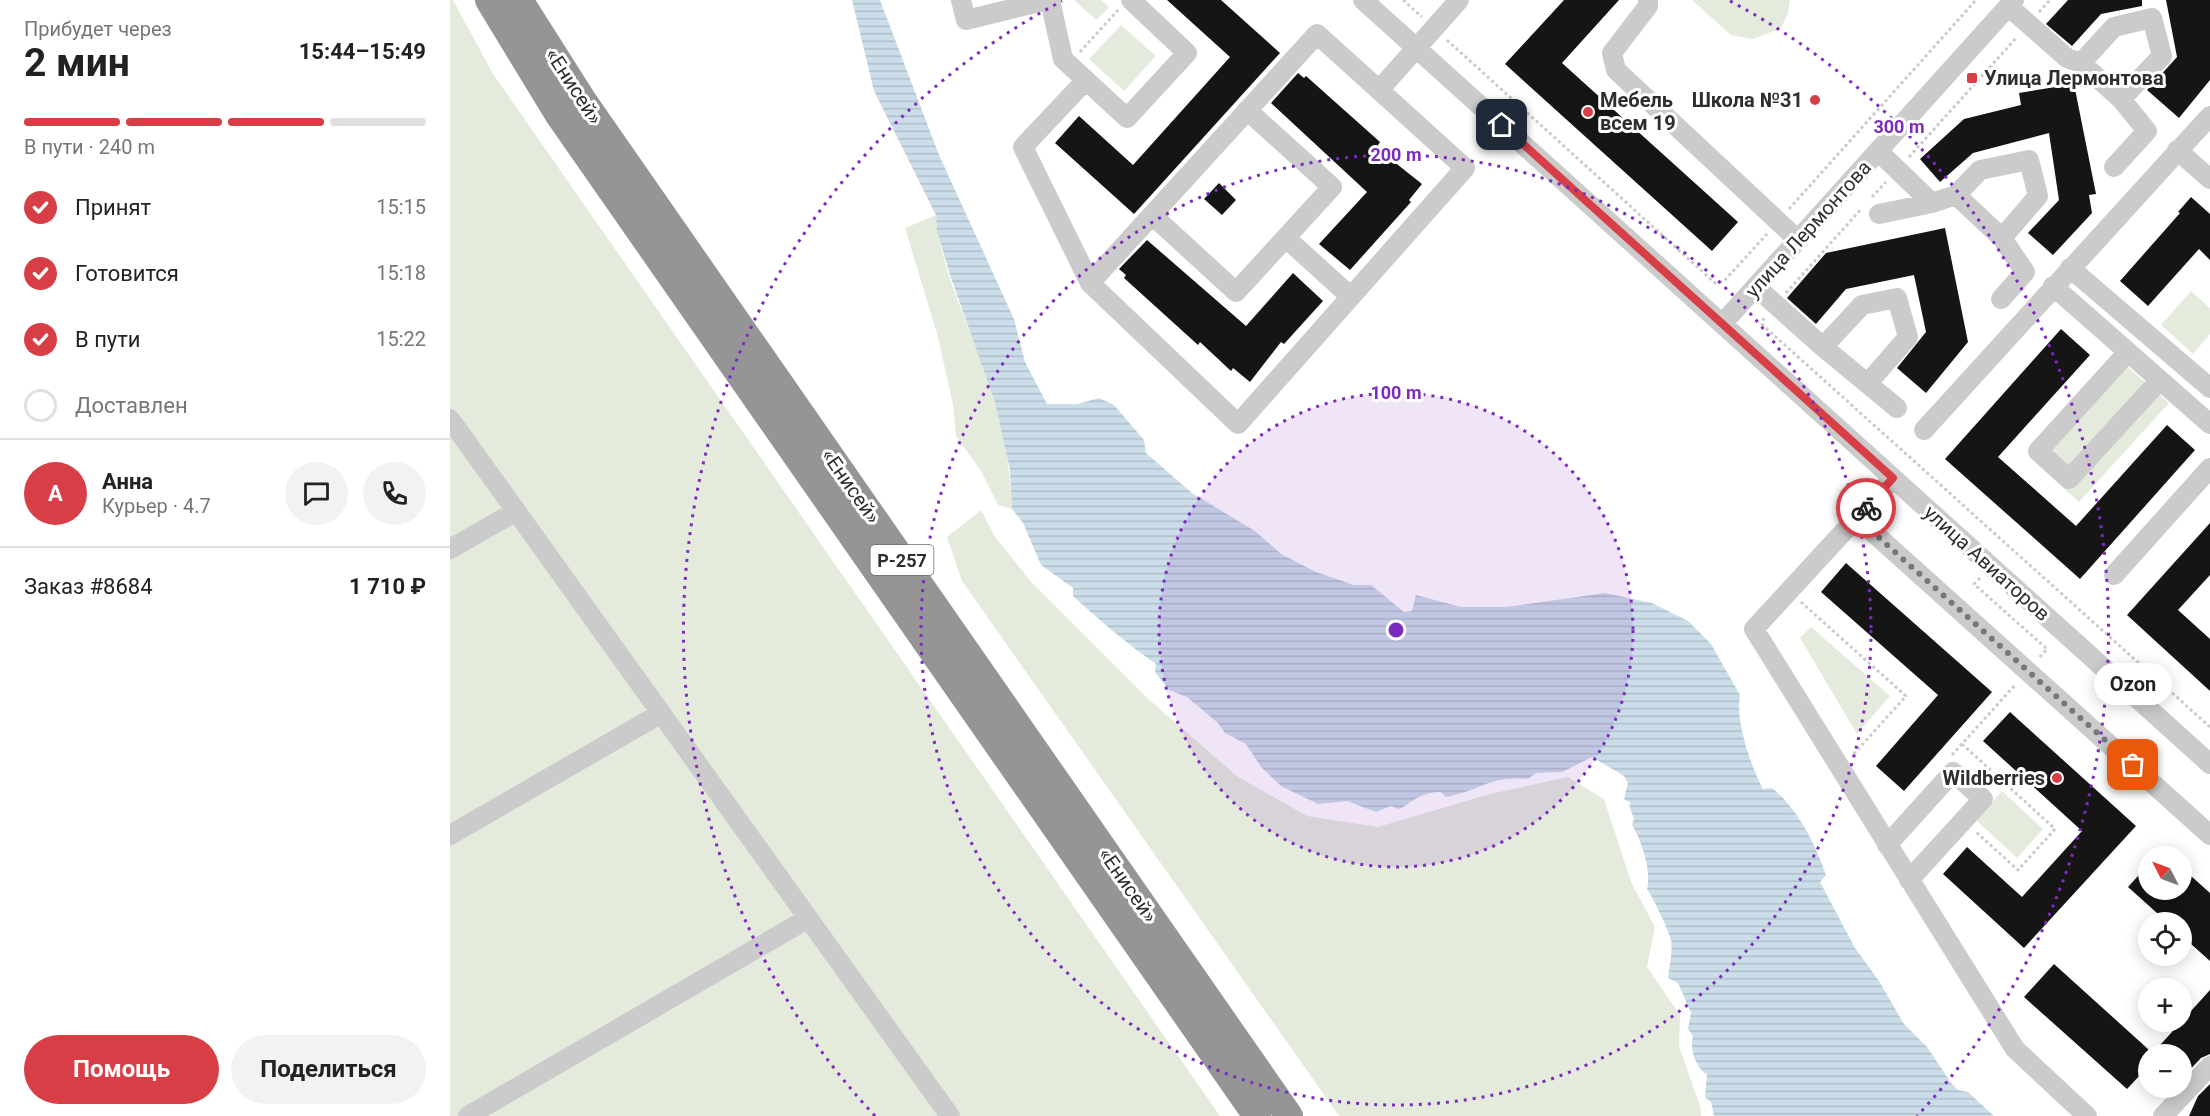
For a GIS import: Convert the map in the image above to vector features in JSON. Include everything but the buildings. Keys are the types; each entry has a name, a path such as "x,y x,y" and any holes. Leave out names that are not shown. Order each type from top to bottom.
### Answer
{"highway":[{"name":"«Енисей»","path":"489,0 559,115 1257,1116"},
{"name":"«Енисей»","path":"519,0 590,110 1289,1116"}],"street":[{"path":"962,0 966,20 1049,0 1063,59 1127,118 1187,52 1125,4"},
{"name":"улица Авиаторов","path":"1363,0 2210,764"},
{"path":"1379,90 1459,0"},
{"path":"1648,0 1648,6 1612,53 1616,70 1798,240"},
{"path":"2011,3 2067,58 2082,63 2121,99 2147,130 2114,167"},
{"name":"улица Лермонтова","path":"1722,324 2011,3"},
{"path":"2082,63 2114,27 2152,18 2162,56 2121,99"},
{"path":"1086,80 1023,147 1090,284 1238,424 1465,168 1317,34 1090,284"},
{"path":"1152,216 1236,292 1332,188 1247,111"},
{"path":"1924,430 2210,116"},
{"path":"2177,150 2210,178"},
{"path":"1878,151 1932,203"},
{"path":"1879,214 1932,203 1956,195 1980,170 2029,160 2038,196 2001,238"},
{"path":"1956,195 2001,238 2025,272 2001,299"},
{"path":"1286,238 1351,297"},
{"path":"2070,268 2210,388"},
{"path":"2053,286 2210,424"},
{"path":"1756,287 1823,347 1897,408"},
{"path":"1823,347 1862,305 1897,298 1908,337 1868,383"},
{"path":"2127,351 2038,451 2069,479 2160,380"},
{"path":"450,419 950,1116"},
{"path":"2114,575 2210,468"},
{"path":"1893,478 1754,629 2015,1049 2087,1116"},
{"path":"450,549 515,512"},
{"path":"1857,518 2210,835"},
{"path":"450,835 660,714"},
{"path":"1887,844 1953,772 1983,799 1909,880"},
{"path":"468,1116 807,919"},
{"path":"2163,1116 2210,1066"}],"path":[{"path":"1403,0 1715,283 1724,281 1976,0"},
{"path":"1069,64 1125,4"},
{"path":"1762,320 1762,324 1776,337 2210,727"},
{"path":"1947,760 2047,649 1974,584 1982,575"},
{"path":"1789,591 1906,696 1840,769"},
{"path":"1962,744 2055,829 2018,870 1964,820"}],"shaded area":[{"path":"450,0 453,0 493,74 1220,1116 450,1116"},
{"path":"1074,0 1101,0 1109,7 1096,20"},
{"path":"1692,0 1790,0 1788,13 1781,28 1753,39 1731,35"},
{"path":"1121,25 1156,56 1124,91 1089,59"},
{"path":"936,215 949,275 997,406 1007,457 1012,509 998,505 981,471 956,436 953,405 938,337 905,228"},
{"path":"2191,291 2210,308 2210,334 2193,354 2161,325"},
{"path":"2115,356 2169,403 2079,502 2028,456"},
{"path":"981,510 995,537 1033,584 1146,697 1238,777 1307,816 1378,827 1490,794 1568,777 1604,799 1631,882 1655,927 1647,967 1680,1015 1679,1046 1701,1109 1701,1116 1339,1116 962,581 947,537"},
{"path":"1811,627 1890,696 1857,734 1800,638"},
{"path":"2002,791 2043,829 2017,858 1976,820"}],"water":[{"path":"852,0 880,0 939,155 1014,319 1025,362 1047,404 1077,404 1099,398 1114,405 1144,440 1146,453 1192,493 1255,531 1281,554 1316,572 1354,585 1371,585 1404,612 1412,611 1416,595 1461,607 1506,607 1605,593 1652,603 1688,621 1711,644 1740,695 1742,730 1758,779 1763,789 1772,788 1781,796 1805,827 1826,875 1820,882 1855,948 1879,981 1904,1024 1927,1047 1952,1084 1958,1090 1968,1092 1994,1116 1714,1116 1711,1102 1705,1097 1707,1075 1694,1058 1693,1036 1688,1029 1691,1013 1678,983 1668,978 1671,940 1647,889 1647,865 1632,825 1634,819 1629,805 1631,803 1624,799 1628,783 1624,776 1592,757 1562,772 1536,773 1528,779 1493,782 1446,797 1441,792 1429,793 1400,809 1390,806 1376,812 1347,801 1318,804 1281,786 1261,767 1246,744 1225,733 1218,723 1187,697 1169,690 1155,672 1156,664 1073,596 1073,588 1041,565 1023,523 1012,509 1010,470 995,402 950,275 937,231 936,215 874,91"}],"way so far":[{"path":"1866,508 1857,518 2133,765"}],"place":[{"name":"Улица Лермонтова","path":"1972,78"},
{"name":"Школа №31","path":"1815,100"},
{"name":"Мебель всем 19","path":"1588,112"},
{"name":"Ozon","path":"2133,765"},
{"name":"Wildberries","path":"2057,778"}],"route":[{"path":"1502,125 1893,478 1866,508"}]}
